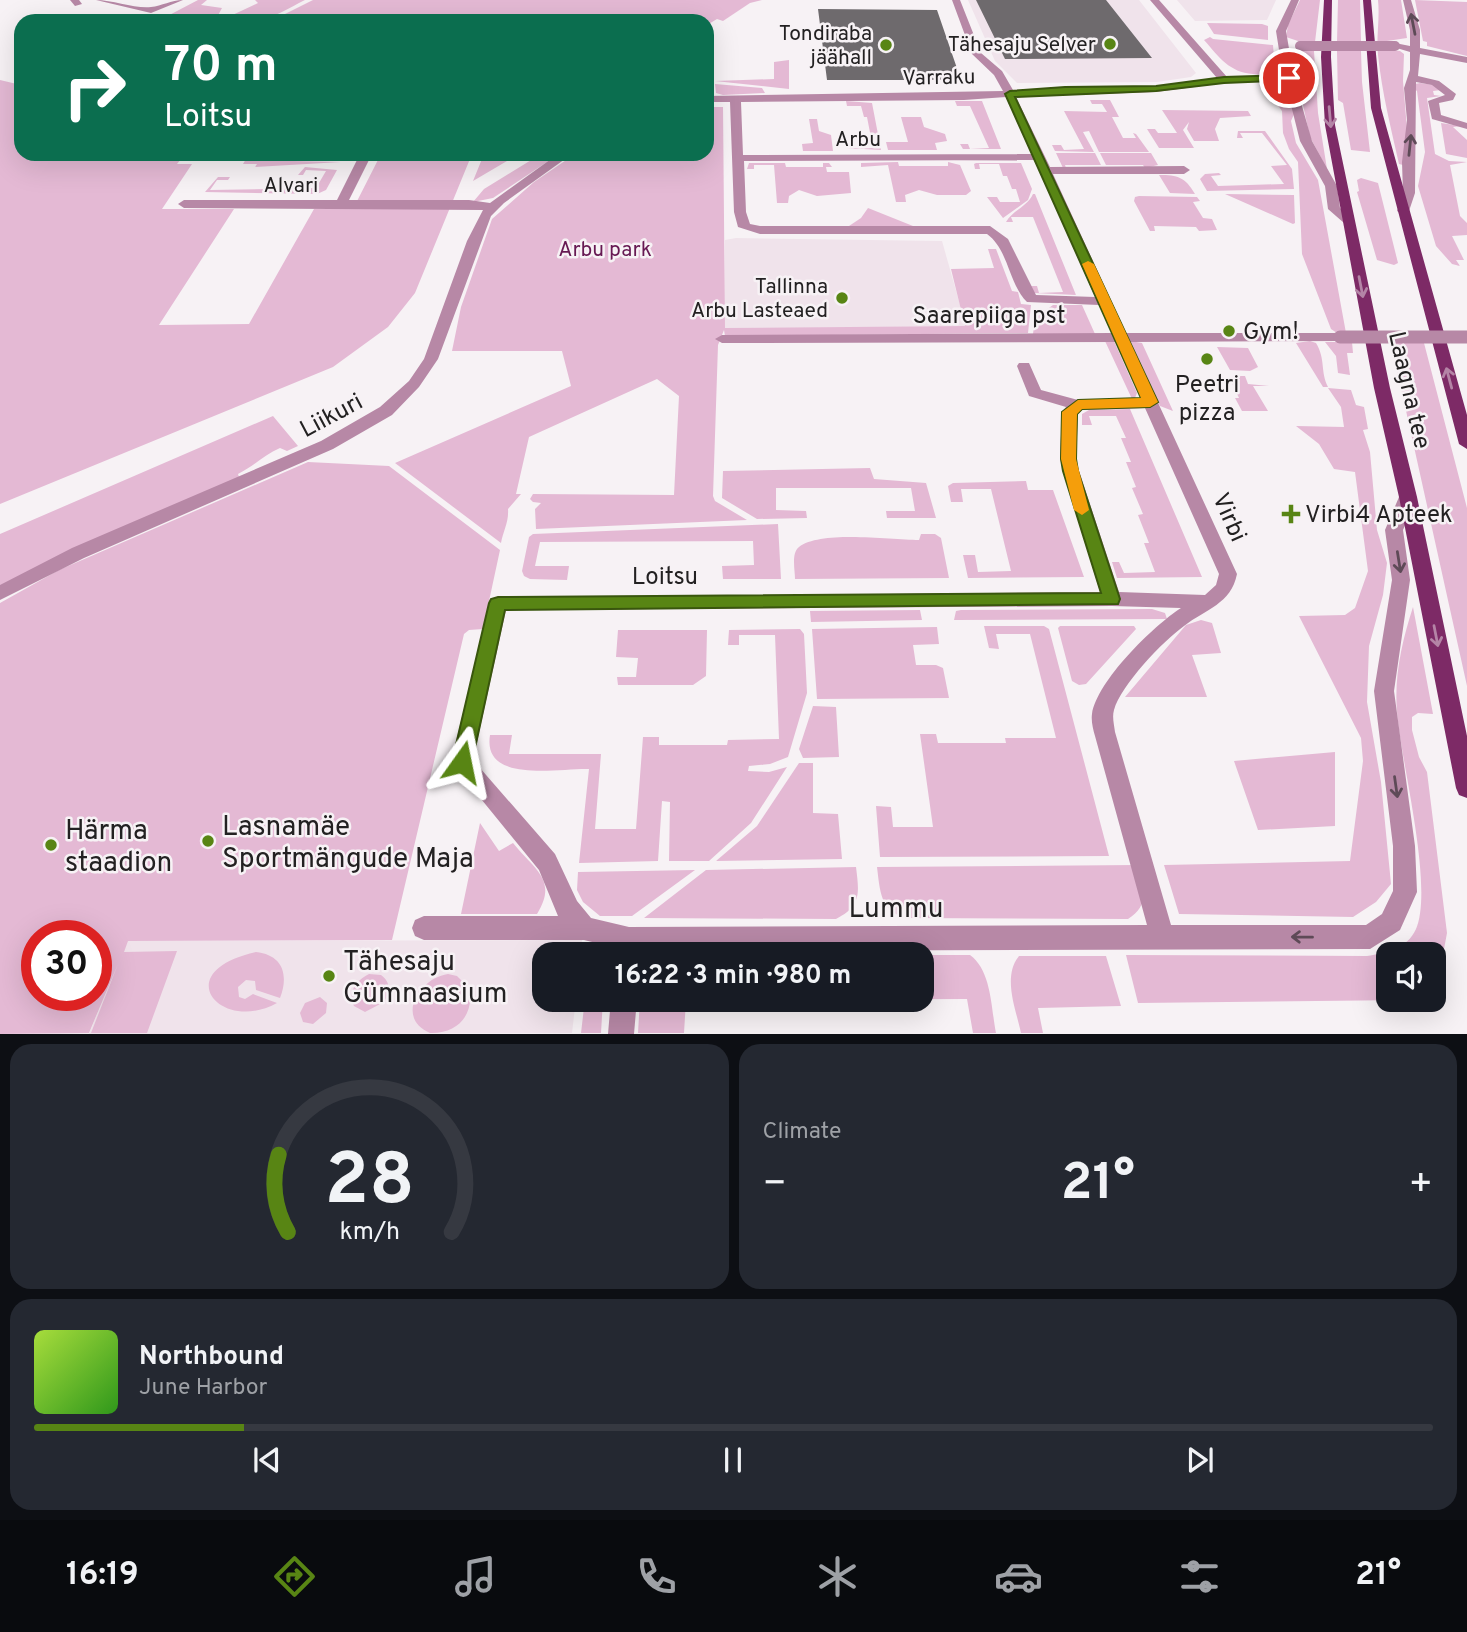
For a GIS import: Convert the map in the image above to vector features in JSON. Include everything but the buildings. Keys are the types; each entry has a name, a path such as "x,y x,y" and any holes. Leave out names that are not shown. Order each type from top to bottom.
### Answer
{"main road":[{"name":"Laagna tee","path":"1328,0 1326,57 1331,125 1382,388 1408,497 1467,788"},
{"name":"Laagna tee","path":"1367,0 1376,108 1467,444"}],"street":[{"path":"100,0 151,10 179,0"},
{"name":"Virbi","path":"956,0 977,54 998,73 1010,94 1228,574 1227,587 1219,595 1176,620 1116,686 1102,713 1108,744 1162,936"},
{"path":"1154,0 1224,80"},
{"path":"1294,0 1283,23 1283,45 1289,78 1306,141 1331,186 1335,209 1348,220"},
{"path":"1403,211 1409,193 1408,162 1412,120 1409,88 1415,70 1415,30 1407,0"},
{"path":"1283,45 1395,46 1467,60"},
{"name":"Varraku","path":"714,98 964,97 1065,90 1156,89 1224,80 1289,78"},
{"path":"1412,78 1435,83 1451,96 1433,101 1436,117 1467,126"},
{"path":"735,97 740,212 744,227 760,230 990,230 1002,240 1027,294 1032,299 1104,301"},
{"name":"Arbu","path":"737,158 1043,164 1184,170"},
{"name":"Alvari","path":"184,204 341,205 363,161"},
{"name":"Liikuri","path":"0,593 78,553 327,445 386,411 414,384 431,359 477,230 493,207 556,161"},
{"path":"341,205 473,204 493,207"},
{"name":"Saarepiiga pst","path":"722,339 1467,337"},
{"path":"1024,366 1034,393 1078,405 1150,402"},
{"path":"1078,405 1070,412 1068,459 1077,495 1112,599"},
{"name":"Lummu","path":"842,942 1162,936 1370,937 1391,922 1405,892 1404,846 1384,691 1401,580 1394,530 1408,497"},
{"name":"Loitsu","path":"584,928 567,908 559,884 547,862 462,762 498,603 1112,599 1204,603"},
{"name":"Lummu","path":"424,928 584,928 618,942"},
{"path":"621,1034 623,1012"}],"shaded area":[{"path":"968,0 1139,0 1196,73 1191,77 1157,82 1017,83 995,61"},
{"path":"1177,0 1276,0 1267,20 1195,21"},
{"name":"Tallinna Arbu Lasteaed","path":"725,240 942,241 966,326 724,329"},
{"name":"Tähesaju Gümnaasium","path":"582,940 532,942 532,1012 574,1012 572,1033 89,1034 98,1011 112,1011 112,978 127,941"}],"green space":[{"path":"198,0 207,0 201,5 222,8 219,14 171,14"},
{"path":"255,0 305,0 277,14 235,14 258,3"},
{"path":"313,0 762,0 750,3 723,21 714,21 714,14 285,14"},
{"path":"1300,0 1320,0 1315,42 1301,42 1286,37 1288,25"},
{"path":"1338,0 1360,0 1361,42 1337,42"},
{"path":"1378,0 1401,0 1407,38 1387,41 1389,50 1404,54 1407,129 1403,165 1399,164 1380,69"},
{"path":"1415,0 1467,2 1467,56 1427,46 1427,42 1423,41"},
{"path":"1207,23 1262,24 1268,26 1268,40 1214,34"},
{"path":"1210,37 1273,45 1275,70 1262,74 1245,73 1231,67 1204,40"},
{"path":"1299,51 1314,51 1318,113 1327,169 1310,137 1292,55"},
{"path":"1337,51 1361,51 1370,152 1351,150 1343,103 1338,100"},
{"path":"789,60 789,89 715,81 774,79 774,62"},
{"path":"0,80 14,83 14,161 179,161 177,164 192,164 162,209 234,209 159,325 249,324 314,209 353,209 377,161 469,161 415,293 388,327 333,367 0,504"},
{"path":"715,84 762,88 765,93 723,95 716,93"},
{"path":"1262,84 1274,85 1290,95 1295,112 1291,121 1296,143 1318,180 1346,333 1337,333 1331,329 1302,254 1298,162 1283,133 1282,111"},
{"path":"1415,84 1434,85 1441,90 1433,91 1434,95 1441,96 1427,98 1435,154 1449,161 1467,162 1450,165 1460,216 1467,223 1467,235 1452,236 1464,260 1456,260 1460,266 1452,264 1436,246 1418,186 1425,152 1417,91 1414,89"},
{"path":"1090,100 1110,100 1119,117 1112,117 1123,138 1136,138 1133,133 1136,134 1149,152 1099,152 1089,131 1083,132 1094,152 1055,151 1052,145 1061,145 1064,150 1084,149 1064,111 1107,112 1102,104 1092,104"},
{"path":"846,101 872,103 881,150 859,149 873,148 867,117 864,117 861,106 847,106"},
{"path":"955,101 982,101 1001,149 970,149 989,148 970,106 957,106"},
{"name":"Arbu park","path":"714,107 723,107 725,328 965,326 951,269 994,268 988,249 996,249 1012,291 1018,292 1021,304 1031,305 1028,333 725,336 724,330 718,345 713,496 715,501 747,520 536,529 535,509 541,503 530,499 533,494 674,495 679,396 657,379 529,437 516,494 521,494 508,509 501,543 395,463 571,386 562,351 452,351 461,307 492,219 534,182 565,161 714,161"},
{"path":"1162,110 1248,111 1251,116 1220,118 1215,129 1219,141 1194,141 1187,129 1189,122 1183,130 1194,148 1159,148 1147,129 1155,129 1158,133 1177,133"},
{"path":"901,117 921,117 924,127 945,134 947,141 935,143 937,150 888,150 886,142 908,142"},
{"path":"809,119 817,119 819,131 831,135 833,151 803,151 802,144 813,143"},
{"path":"1441,123 1461,126 1453,127 1467,140 1467,158 1446,154"},
{"path":"1238,131 1265,131 1292,169 1294,189 1207,191 1200,179 1205,174 1219,173 1221,175 1211,176 1218,186 1284,184 1271,166 1287,165 1262,133 1240,133 1243,138 1237,138"},
{"path":"960,144 968,144 970,149 963,149"},
{"path":"1056,153 1095,153 1101,165 1065,165 1066,168 1063,168"},
{"path":"1100,153 1151,153 1158,165 1145,168 1143,165 1106,165"},
{"path":"245,161 341,162 255,167 257,164 243,164"},
{"path":"481,161 507,161 473,181"},
{"path":"530,161 548,161 493,198 473,202 484,189"},
{"path":"898,162 899,166 948,166 948,162 960,165 971,191 966,195 937,195 919,190 905,195 906,202 896,202 888,165 861,167 861,163"},
{"path":"749,163 823,167 823,163 829,163 832,167 826,167 827,172 849,172 851,193 817,196 799,190 789,196 788,203 777,203 774,165 754,165 754,169 747,169"},
{"path":"976,163 1021,163 1032,189 1028,200 1003,218 987,197 997,197 1000,202 1020,202 1016,189 1012,189 1007,176 1003,176 999,164 979,164 980,169 975,169"},
{"path":"305,167 337,170 326,190 317,194 205,192 218,177 230,177 228,180 217,180 210,190 316,188 326,171 306,170 303,175 298,175"},
{"path":"1159,175 1180,178 1195,194 1170,193"},
{"path":"1361,178 1378,183 1398,263 1394,265 1377,260 1357,192 1357,180"},
{"path":"1033,194 1076,295 1034,293 1031,286 1037,286 1039,293 1063,292 1033,217 1011,217 1013,222 1006,222"},
{"path":"1225,194 1294,195 1295,223 1293,224"},
{"path":"1135,197 1197,197 1200,201 1193,202 1203,218 1212,219 1217,230 1199,231 1196,227 1154,226 1155,231 1150,231 1134,201"},
{"path":"868,208 913,226 849,226 861,218"},
{"path":"1053,305 1082,305 1095,334 1033,334 1035,318"},
{"path":"1105,341 1114,341 1137,393 1135,398 1132,399"},
{"path":"1130,341 1142,343 1173,411 1160,406"},
{"path":"1325,342 1352,342 1353,353 1347,353 1350,375 1338,373 1336,356"},
{"path":"1296,343 1316,343 1319,349 1328,387 1323,387"},
{"path":"1391,343 1424,343 1467,508 1467,686"},
{"path":"1217,347 1248,348 1258,367 1250,371 1230,370"},
{"path":"1233,376 1245,376 1248,384 1269,386 1253,386 1268,411 1242,411 1235,398 1239,398 1231,381"},
{"path":"1328,388 1351,390 1356,405 1364,407 1368,429 1363,430 1370,452 1377,530 1387,563 1383,595 1369,646 1367,702 1381,782 1391,884 1376,902 1353,917 1179,914 1164,865 1350,861 1363,761 1361,738 1299,616 1345,615 1355,608 1368,571 1355,472 1334,469 1319,444 1296,426 1344,427 1341,407"},
{"path":"1130,409 1202,577 1117,578 1112,562 1119,562 1124,573 1155,572 1144,543 1149,543 1138,515 1143,514 1132,488 1136,487 1126,462 1131,462 1121,438 1126,438 1116,416 1089,416 1092,425 1082,425 1082,414 1089,410"},
{"path":"273,416 298,446 287,451 280,448 238,474 239,477 0,587 0,534"},
{"name":"Lasnamäe Sportmängude Maja","path":"308,462 389,466 500,550 483,629 469,630 464,634 392,940 128,941 124,952 177,951 147,1033 91,1033 100,1011 112,1011 112,979 118,964 112,978 112,920 21,920 21,1011 98,1011 89,1033 0,1034 0,603 59,570"},
{"path":"870,468 874,479 926,483 936,518 887,518 886,511 915,511 911,488 776,488 776,510 806,511 807,518 757,519 722,498 723,471"},
{"path":"1026,481 1028,490 1053,490 1084,577 968,578 963,555 975,555 978,572 1011,571 991,489 961,489 963,502 951,502 948,486 953,483"},
{"path":"778,524 781,579 723,579 722,566 754,565 753,541 540,542 535,566 569,566 567,580 530,579 524,576 522,571 529,537 533,534"},
{"path":"921,534 935,534 941,538 949,578 795,579 795,553 799,547 809,542 839,537 919,540"},
{"path":"1413,607 1433,714 1418,713 1412,717 1412,730 1419,757 1427,772 1447,933 1445,942 1406,942 1416,929 1421,909 1421,884 1396,699 1405,633"},
{"path":"1152,609 1165,613 1167,619 954,620 956,611 961,610"},
{"path":"920,610 922,620 811,622 810,611"},
{"path":"1201,620 1212,623 1221,653 1192,655 1207,697 1125,697 1186,625"},
{"path":"984,626 1044,626 1049,629 1109,856 880,857 876,806 891,807 893,827 933,827 920,734 936,734 938,743 1006,743 1005,738 1056,738 1030,634 996,634 999,649 989,648"},
{"path":"1134,626 1136,629 1086,684 1079,685 1072,681 1058,628"},
{"path":"937,627 939,644 913,645 916,665 936,665 943,668 949,698 817,699 812,629"},
{"path":"800,629 804,634 807,693 788,757 770,764 749,766 748,771 769,772 787,767 751,823 709,861 669,861 670,802 662,801 658,861 579,863 589,769 525,770 498,761 491,750 490,735 512,735 509,754 601,754 595,829 636,829 643,737 659,737 659,745 727,745 728,740 779,739 775,635 739,635 739,645 728,645 729,630"},
{"path":"618,630 707,630 706,676 693,685 618,685 617,677 636,677 638,658 616,657"},
{"path":"813,706 836,707 839,757 803,758 799,749"},
{"path":"1335,752 1335,826 1258,830 1234,761"},
{"path":"799,763 813,763 813,813 838,814 842,859 716,861 757,826"},
{"path":"480,823 499,851 513,843 536,868 545,892 537,914 461,914"},
{"path":"1136,865 1143,895 1140,907 1128,919 906,918 897,915 886,905 877,867"},
{"path":"856,867 858,891 855,903 836,919 644,918 706,870"},
{"path":"695,870 632,916 600,916 583,902 577,890 578,872"},
{"path":"256,952 272,957 282,968 284,982 280,998 256,990 255,981 246,980 238,987 239,997 245,999 253,994 277,1003 256,1011 238,1011 222,1006 212,997 209,985 214,973 229,961"},
{"path":"1376,954 1376,1000 1138,1003 1126,955"},
{"path":"934,955 970,955 977,962 987,980 996,1033 973,1033 967,999 934,999"},
{"path":"1019,956 1106,956 1121,1006 1038,1008 1043,1033 1021,1033 1011,983 1011,974"},
{"path":"369,974 381,975 388,984 388,991 384,1002 365,1012 354,1006 352,992 357,983"},
{"path":"448,974 457,976 469,988 469,1007 462,1021 456,1026 430,1033 414,1018 415,999 428,983"},
{"path":"320,997 327,1003 326,1013 313,1024 303,1022 300,1013 305,1003"},
{"path":"583,1012 602,1012 601,1033 581,1033"},
{"path":"639,1012 685,1012 684,1033 638,1033"}],"slow traffic":[{"path":"1082,510 1068,459 1070,412 1078,405 1150,402 1088,264"}],"place":[{"name":"Tähesaju Selver","path":"1110,44"},
{"name":"Tondiraba jäähall","path":"886,45"},
{"name":"Tallinna Arbu Lasteaed","path":"842,298"},
{"name":"Gym!","path":"1229,331"},
{"name":"Peetri pizza","path":"1207,359"},
{"name":"Virbi4 Apteek","path":"1291,514"},
{"name":"Lasnamäe Sportmängude Maja","path":"208,841"},
{"name":"Härma staadion","path":"51,845"},
{"name":"Tähesaju Gümnaasium","path":"329,976"}],"route":[{"path":"462,762 498,603 1112,599 1077,495 1068,459 1070,412 1078,405 1150,402 1010,94 1065,90 1156,89 1224,80 1289,78"}]}
